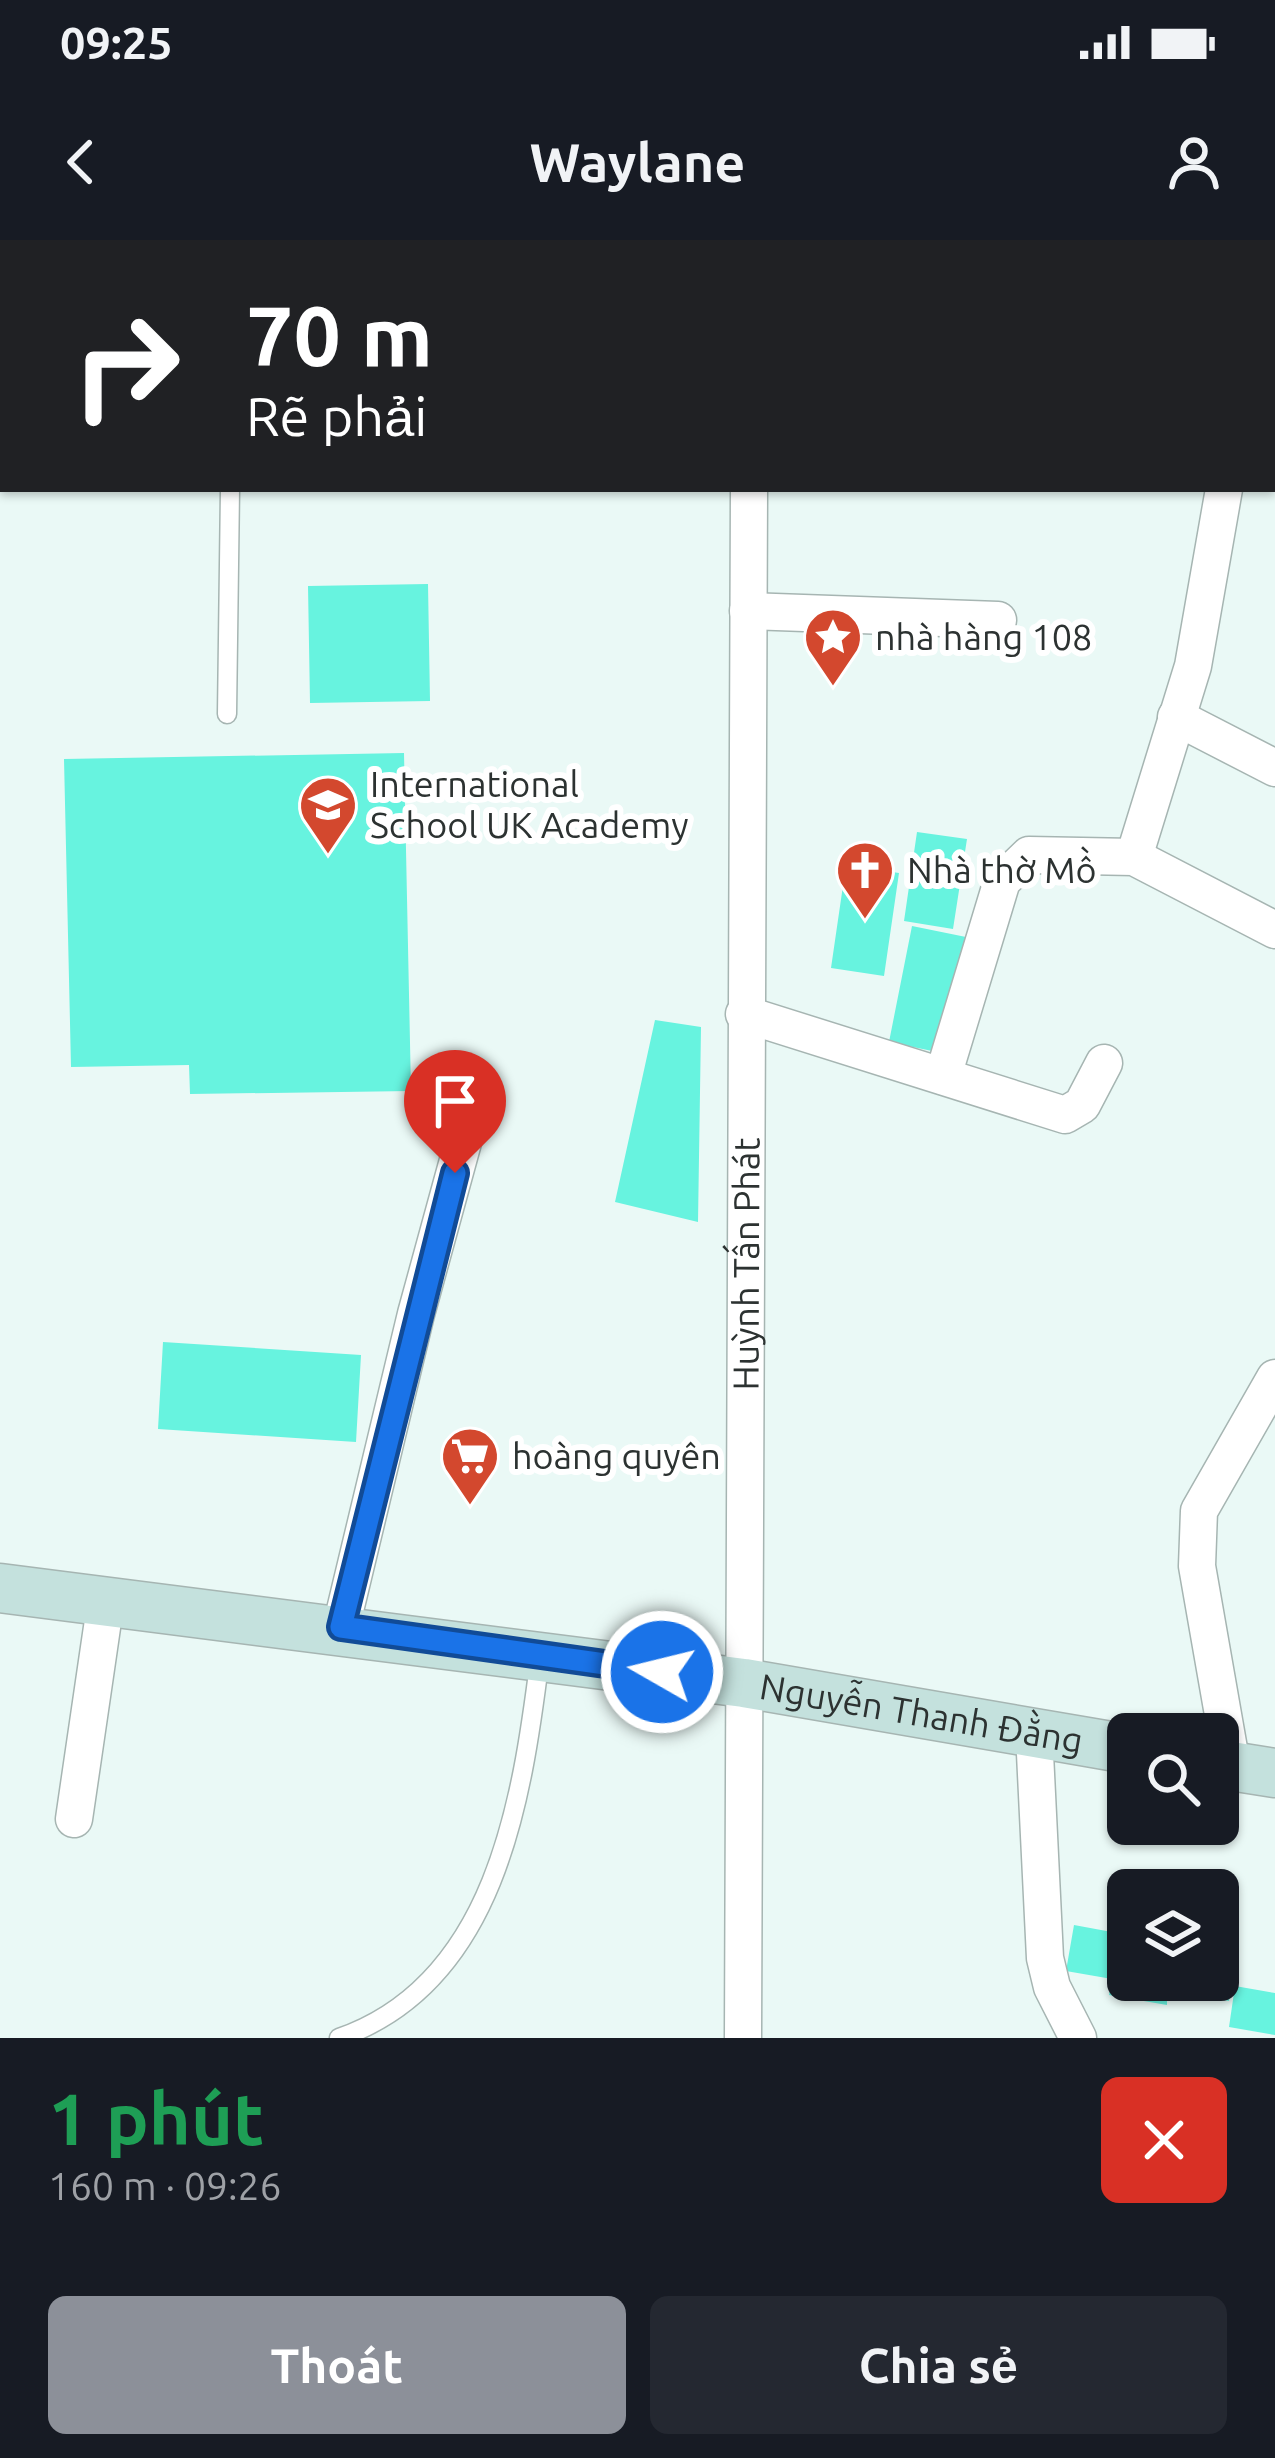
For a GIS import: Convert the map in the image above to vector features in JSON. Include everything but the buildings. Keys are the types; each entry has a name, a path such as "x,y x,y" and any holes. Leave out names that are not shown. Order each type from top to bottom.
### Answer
{"main road":[{"name":"Nguyễn Thanh Đằng","path":"0,1588 341,1627 744,1683 1107,1745"}],"street":[{"name":"Huỳnh Tấn Phát","path":"743,2038 749,492"},
{"path":"1134,856 1208,598 1224,492"},
{"path":"748,611 998,620"},
{"path":"1176,718 1275,768"},
{"path":"943,1076 1002,881 1013,865 1029,855 1134,856 1275,930"},
{"path":"744,1014 1065,1115 1082,1105 1104,1063"},
{"path":"341,1627 474,1102"},
{"path":"1242,1768 1197,1567 1199,1511 1275,1378"},
{"path":"74,1819 106,1600"},
{"path":"1034,1733 1045,1958 1052,1987 1078,2038"}],"lane":[{"path":"227,714 230,492"},
{"path":"339,2038 409,2005 466,1935 515,1806 540,1655"}],"place":[{"name":"nhà hàng 108","path":"833,688"},
{"name":"International School UK Academy","path":"328,856"},
{"name":"Nhà thờ Mồ","path":"865,921"},
{"name":"hoàng quyên","path":"470,1507"}],"route":[{"path":"455,1173 341,1627 662,1672"}]}
